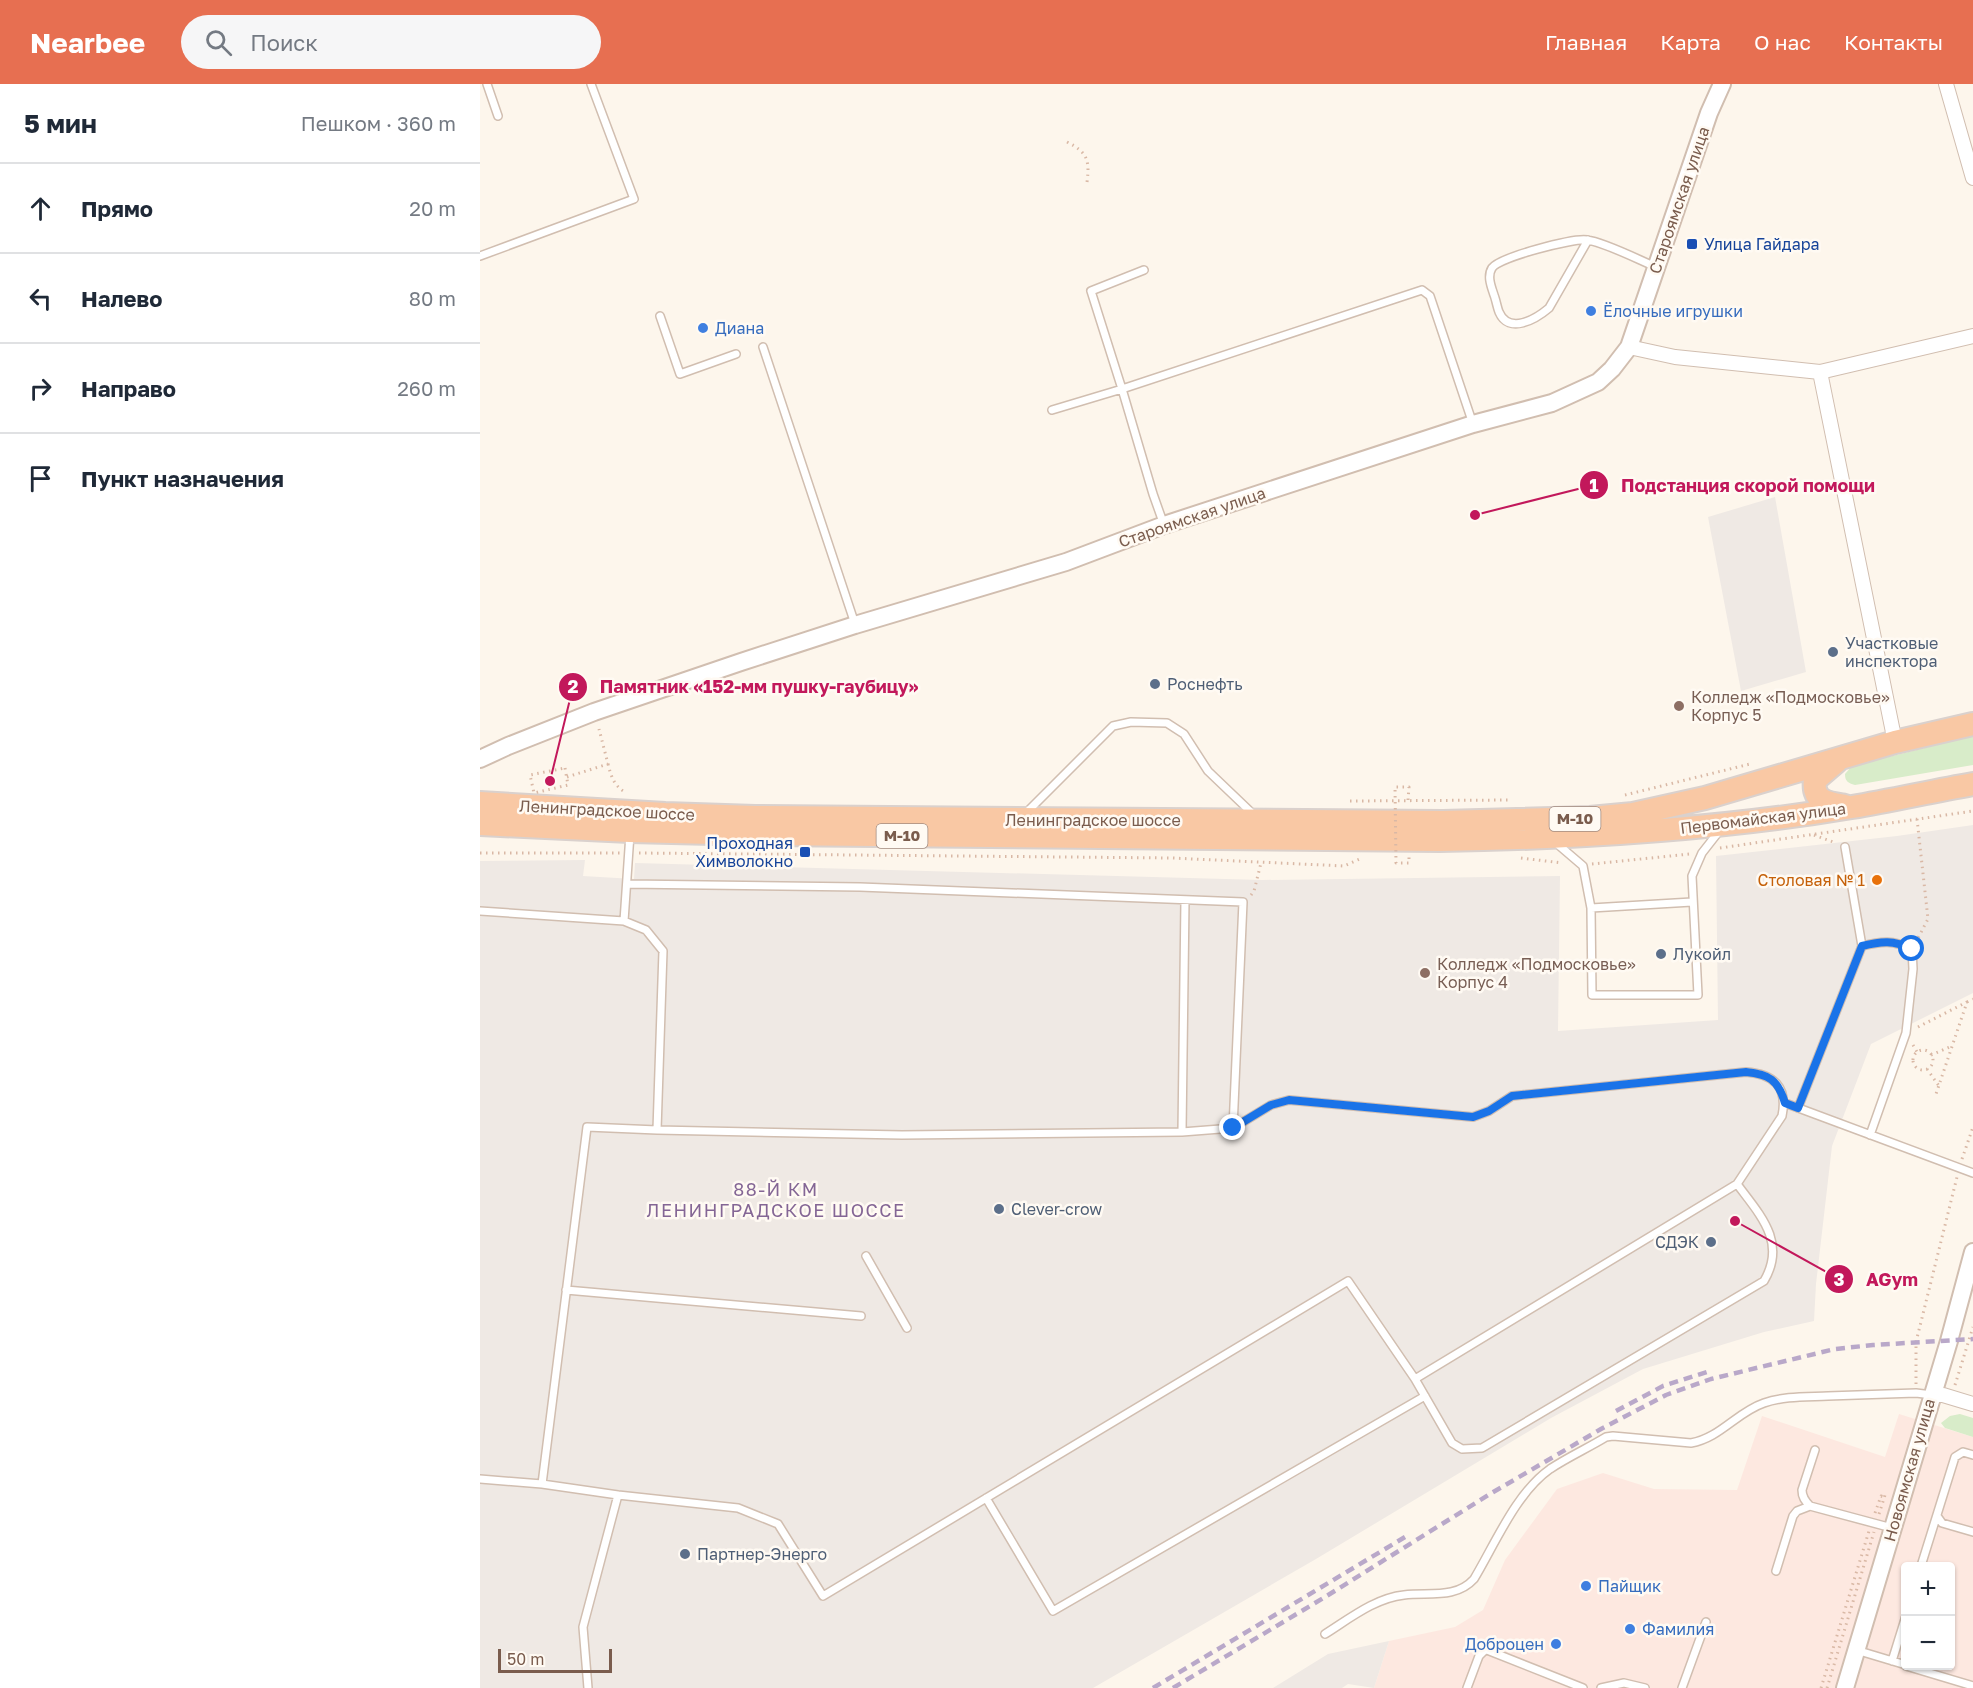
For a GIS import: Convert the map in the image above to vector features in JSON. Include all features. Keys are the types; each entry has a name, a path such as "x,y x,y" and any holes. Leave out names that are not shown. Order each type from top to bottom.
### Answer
{"highway":[{"name":"Первомайская улица","path":"1705,798 1895,742 1973,724"},
{"path":"1842,758 1815,780 1814,789 1818,797 1826,802 1851,807"},
{"name":"Первомайская улица","path":"1551,838 1725,824 1851,807 1973,784"},
{"name":"Ленинградское шоссе","path":"480,803 665,814 1019,820 1551,820 1633,814 1705,798"},
{"name":"Ленинградское шоссе","path":"480,824 776,835 1440,840 1551,838"}],"street":[{"name":"Староямская улица","path":"480,759 594,712 855,625 1066,562 1164,525 1473,424 1552,403 1598,382 1612,369 1629,346 1709,113 1722,84"},
{"path":"1946,84 1973,178"},
{"path":"1629,346 1675,357 1820,372 1973,336"},
{"path":"1820,372 1895,742"},
{"name":"Староямская улица","path":"480,754 508,746"},
{"name":"Новоямская улица","path":"1845,1688 1856,1650 1880,1525 1924,1394 1949,1341 1973,1252"},
{"path":"1924,1394 1952,1397 1973,1404"}],"lane":[{"path":"487,84 498,116"},
{"path":"480,256 634,199 591,84"},
{"path":"1588,240 1549,308 1540,316 1520,324 1511,324 1499,314 1490,271 1500,260 1571,240 1588,240 1656,267"},
{"path":"1144,270 1091,291 1164,525"},
{"path":"1052,410 1422,290 1430,296 1473,424"},
{"path":"660,316 680,374 736,354"},
{"path":"763,347 855,625"},
{"path":"1019,820 1113,726 1131,722 1167,723 1184,734 1208,771 1260,821"},
{"path":"1551,838 1583,866 1591,908 1592,995 1698,995 1692,876 1702,853 1725,824"},
{"path":"624,921 630,831"},
{"path":"1798,1108 1862,946 1845,847"},
{"path":"627,884 860,887 1243,902 1233,1128"},
{"path":"1182,1132 1185,900"},
{"path":"1591,908 1692,902"},
{"path":"480,911 624,921 646,930 663,951 657,1130"},
{"path":"1862,946 1881,942 1898,943 1912,949 1913,969 1905,1033 1870,1135"},
{"path":"542,1484 587,1127 902,1135 1182,1132 1233,1128 1271,1105 1289,1100 1473,1117 1489,1111 1512,1096 1746,1072 1760,1073 1773,1080 1780,1088 1785,1103 1782,1116 1737,1184 1415,1379"},
{"path":"1785,1103 1973,1173"},
{"path":"480,1479 542,1484 738,1508 778,1524 823,1596 1348,1281 1415,1379 1452,1443 1462,1449 1482,1448 1764,1281 1771,1270 1773,1252 1768,1226 1737,1184"},
{"path":"866,1256 907,1328"},
{"path":"566,1290 861,1316"},
{"path":"1325,1634 1380,1601 1392,1597 1449,1593 1468,1586 1517,1505 1538,1479 1550,1469 1608,1436 1691,1443 1702,1441 1762,1404 1783,1398 1924,1394"},
{"path":"986,1498 1053,1611 1425,1396"},
{"path":"1810,1506 1802,1495 1802,1490 1815,1450"},
{"path":"1922,1562 1955,1456 1964,1452 1973,1455"},
{"path":"588,1688 583,1627 618,1495"},
{"path":"1776,1571 1793,1516 1797,1511 1810,1506 1880,1525"},
{"path":"1937,1516 1941,1523 1973,1532"},
{"path":"1682,1688 1706,1622"},
{"path":"1892,1661 1901,1630"},
{"path":"1467,1688 1479,1656 1487,1650 1583,1688"},
{"path":"1856,1650 1901,1664"},
{"path":"1922,1670 1973,1686"},
{"path":"1606,1687 1624,1683 1645,1688"}],"path":[{"path":"1066,142 1081,149 1089,166 1087,182"},
{"path":"567,777 608,764 599,729"},
{"path":"565,768 567,777 568,785 534,793 530,776 565,768"},
{"path":"1408,801 1408,787 1395,787 1396,863 1409,863 1409,854"},
{"path":"1912,949 1928,919 1917,819"},
{"path":"1812,834 1845,847"},
{"path":"1243,902 1254,891 1262,864"},
{"path":"1905,1033 1973,999"},
{"path":"1936,1094 1967,1002"},
{"path":"1931,1055 1952,1046"},
{"path":"1923,1050 1931,1055 1932,1061 1927,1069 1915,1066 1913,1056 1917,1052 1923,1050"},
{"path":"1927,1069 1939,1086"},
{"path":"1924,1394 1916,1342 1959,1168 1973,1128"},
{"path":"1952,1397 1973,1327"},
{"path":"1827,1688 1880,1525 1887,1486"},
{"path":"1821,1688 1880,1525"}],"shaded area":[{"path":"1775,497 1806,672 1741,691 1708,517"},
{"path":"1973,825 1973,993 1871,1044 1832,1146 1814,1321 1764,1332 1643,1369 1551,1418 1316,1559 1093,1688 480,1688 480,861 585,860 583,876 634,879 635,863 1262,880 1560,876 1558,1031 1718,1020 1716,856 1897,836"},
{"path":"1899,1414 1973,1437 1973,1688 1374,1688 1389,1641 1455,1627 1483,1610 1505,1560 1557,1489 1603,1473 1654,1489 1737,1490 1762,1416 1885,1457"},
{"path":"1389,1641 1374,1688 1348,1684 1342,1688 1273,1688 1328,1654"}],"green space":[{"path":"1973,736 1973,765 1855,785 1846,778 1845,774 1852,766"},
{"path":"1960,1414 1973,1418 1973,1437 1945,1428 1941,1423 1950,1416"}],"railway":[{"path":"1173,1688 1490,1494 1601,1429 1666,1395 1711,1379 1835,1349 1973,1339"},
{"path":"1616,1411 1663,1386 1707,1372"},
{"path":"1153,1688 1405,1537"}],"place":[{"name":"Улица Гайдара","path":"1692,244"},
{"name":"Ёлочные игрушки","path":"1591,311"},
{"name":"Диана","path":"703,328"},
{"name":"Подстанция скорой помощи","path":"1475,515"},
{"name":"Участковые инспектора","path":"1833,652"},
{"name":"Роснефть","path":"1155,684"},
{"name":"Колледж «Подмосковье» Корпус 5","path":"1679,706"},
{"name":"Памятник «152-мм пушку-гаубицу»","path":"550,781"},
{"name":"Проходная Химволокно","path":"805,852"},
{"name":"Столовая № 1","path":"1877,880"},
{"name":"Лукойл","path":"1661,954"},
{"name":"Колледж «Подмосковье» Корпус 4","path":"1425,973"},
{"name":"Clever-crow","path":"999,1209"},
{"name":"AGym","path":"1735,1221"},
{"name":"СДЭК","path":"1711,1242"},
{"name":"Партнер-Энерго","path":"685,1554"},
{"name":"Пайщик","path":"1586,1586"},
{"name":"Фамилия","path":"1630,1629"},
{"name":"Доброцен","path":"1556,1644"}],"district":[{"name":"88-Й КМ ЛЕНИНГРАДСКОЕ ШОССЕ","path":"776,1200"}],"route":[{"path":"1233,1128 1271,1105 1289,1100 1473,1117 1489,1111 1512,1096 1746,1072 1760,1073 1773,1080 1780,1088 1785,1103 1798,1108 1862,946 1881,942 1898,943 1912,949"}]}
